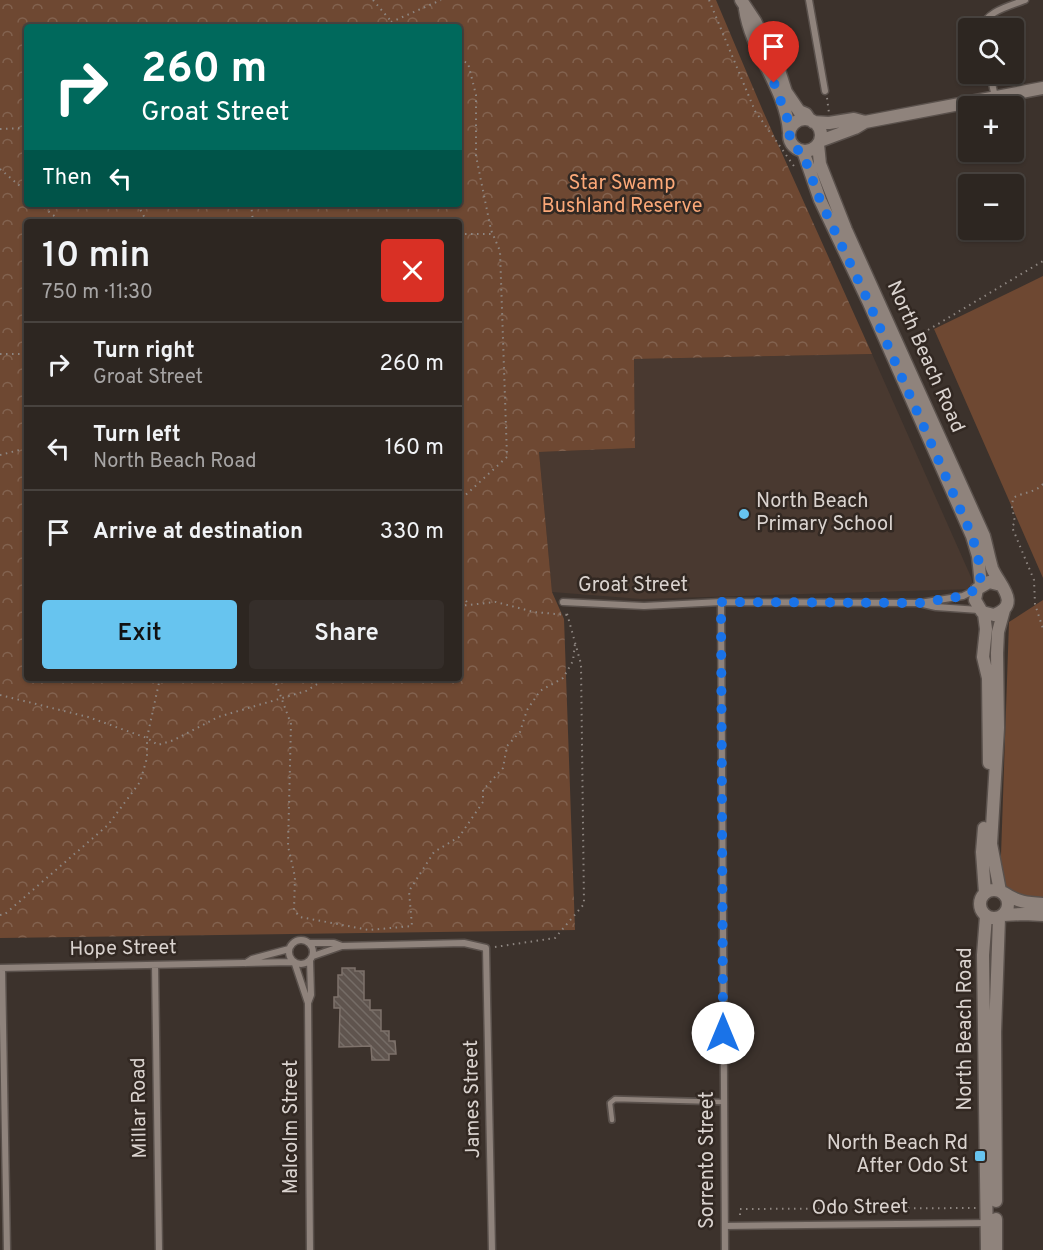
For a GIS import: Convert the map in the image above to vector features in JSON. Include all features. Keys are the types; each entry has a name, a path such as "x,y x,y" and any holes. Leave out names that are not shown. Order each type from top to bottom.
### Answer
{"main road":[{"name":"North Beach Road","path":"743,4 755,21 777,64 786,92 799,111 806,114 820,130 820,164 846,230 984,536 991,566 1008,597 998,632 998,728 991,844 1001,892"},
{"name":"North Beach Road","path":"743,4 747,27 774,83 785,113 790,142 802,151 820,200 869,303 972,536 978,556 979,587 975,600 982,612 986,629 983,657 988,678 989,769 982,852 985,893"},
{"path":"1000,96 1043,88"},
{"path":"802,151 811,150 819,143 865,122 958,104"},
{"path":"789,132 799,120 830,123 854,119 865,122"},
{"path":"979,587 989,582 1001,585"},
{"path":"982,612 994,615 1004,610"},
{"path":"1043,904 1026,904 992,890 985,893 980,904 996,916 1043,915"},
{"path":"996,916 1009,904 1001,892"},
{"name":"North Beach Road","path":"996,916 992,1223 996,1250"},
{"name":"North Beach Road","path":"987,1250 992,1223"}],"street":[{"path":"809,0 825,92"},
{"path":"987,18 1025,0"},
{"name":"Groat Street","path":"563,602 644,606 721,602 920,603 963,596 979,587"},
{"name":"Sorrento Street","path":"721,602 725,1250"},
{"name":"Groat Street","path":"920,603 982,612"},
{"path":"311,958 313,949 309,944 297,940 291,945 289,956 294,963 301,965 311,958 342,946 464,943 486,948"},
{"path":"309,944 334,943 342,946"},
{"name":"James Street","path":"486,948 492,1250"},
{"name":"Hope Street","path":"246,963 252,959 289,949"},
{"name":"Malcolm Street","path":"308,1003 311,994 311,958"},
{"name":"Hope Street","path":"1,968 294,963"},
{"name":"Malcolm Street","path":"294,963 308,1003 310,1250"},
{"name":"Millar Road","path":"155,965 159,1250"},
{"path":"1,968 7,1250"},
{"name":"Odo Street","path":"724,1226 992,1223"}],"lane":[{"path":"612,1120 610,1103 615,1100 724,1102"}],"path":[{"path":"373,0 392,22"},
{"path":"387,24 441,0"},
{"path":"709,0 755,111 797,170"},
{"path":"462,61 468,63 476,95 476,156 493,234 500,251 507,458 462,498"},
{"path":"0,129 24,128"},
{"path":"0,169 24,189"},
{"path":"43,207 58,219"},
{"path":"462,234 493,234"},
{"path":"928,330 1043,261"},
{"path":"0,354 24,354"},
{"path":"0,455 24,449"},
{"path":"1043,484 1030,493 1013,498 1012,507 1016,522 1012,527 1034,580 1035,604 1043,629"},
{"path":"462,595 469,605"},
{"path":"462,606 496,602 534,612 567,615"},
{"path":"486,948 555,938 584,904 581,664 563,602"},
{"path":"275,681 291,724 288,846 295,877 294,910 300,917 369,930 412,926 409,891 435,852 459,837 483,802 483,790 503,768 507,746 520,732 527,710 540,691 563,678 573,661 575,643"},
{"path":"0,915 5,914 108,825 140,782 147,758 147,738 159,681"},
{"path":"0,695 88,717 147,738 158,745 174,740 218,717 283,699 306,691 322,681"},
{"path":"740,1215 740,1209 977,1208"}],"shaded area":[{"name":"North Beach Primary School","path":"872,354 971,577 974,589 641,599 552,592 539,452 635,448 634,359"}],"green space":[{"name":"Star Swamp Bushland Reserve","path":"0,0 716,0 872,354 634,359 635,448 539,452 552,592 564,619 575,930 0,938"},
{"path":"1043,276 1043,578 934,329"},
{"path":"1043,600 1043,899 1021,899 1000,884 1009,622"}],"building":[{"path":"342,968 364,971 364,1000 370,1000 370,1010 381,1010 381,1031 389,1031 389,1041 395,1041 396,1054 389,1054 389,1060 372,1060 371,1046 339,1047 340,1008 334,1008 334,997 338,997 338,975 342,975"}],"place":[{"name":"North Beach Primary School","path":"744,514"},
{"name":"North Beach Rd After Odo St","path":"980,1156"}],"route":[{"path":"723,1033 721,602 920,603 963,596 981,585 978,556 972,536 869,303 820,200 802,151 790,142 789,123 774,83"}]}
